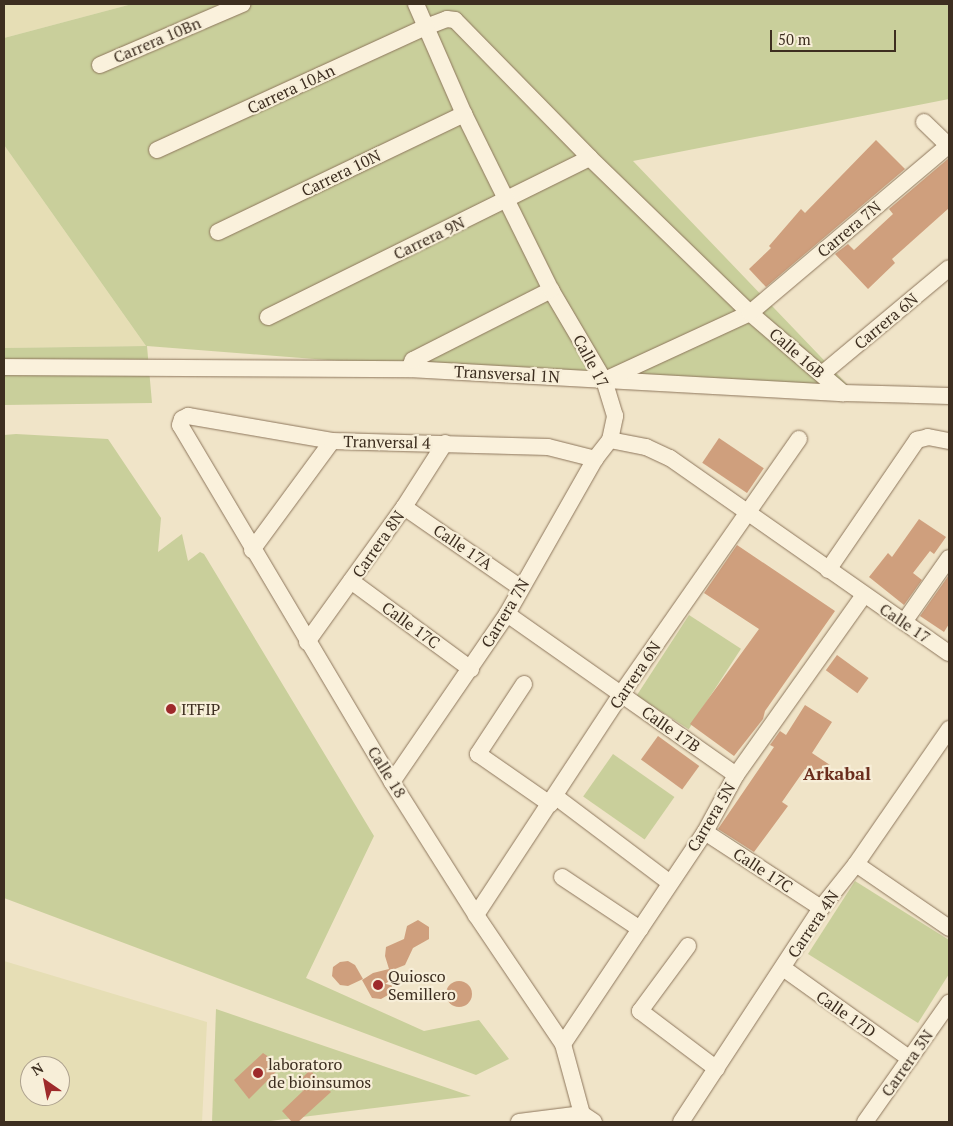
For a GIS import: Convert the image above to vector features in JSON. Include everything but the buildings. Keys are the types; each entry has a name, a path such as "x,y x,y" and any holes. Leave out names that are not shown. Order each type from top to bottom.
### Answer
{"street":[{"name":"Carrera 10Bn","path":"100,65 242,4"},
{"name":"Calle 17","path":"416,4 464,114 506,200 551,290 604,380 614,416 610,440 646,448 670,458 746,513 949,653"},
{"name":"Carrera 10An","path":"157,150 447,19 455,20 590,158"},
{"name":"Carrera 10N","path":"218,232 464,114"},
{"path":"924,122 949,145"},
{"name":"Carrera 7N","path":"604,380 750,313 949,145"},
{"name":"Carrera 9N","path":"268,318 590,158"},
{"name":"Calle 16B","path":"590,158 750,313 822,374 842,394"},
{"name":"Carrera 6N","path":"822,374 949,268"},
{"path":"410,369 413,360 551,290"},
{"name":"Transversal 1N","path":"4,367 410,369 842,394"},
{"path":"842,394 949,396"},
{"name":"Tranversal 4","path":"182,419 188,416 332,441 548,447 595,459"},
{"name":"Calle 18","path":"182,419 180,425 252,550 392,782 476,915 563,1044 588,1118"},
{"path":"828,570 917,440 928,438 949,441"},
{"name":"Carrera 6N","path":"476,915 553,801 621,694 799,439"},
{"name":"Carrera 7N","path":"392,782 507,614 595,459 610,440"},
{"path":"252,550 332,441"},
{"name":"Carrera 8N","path":"307,642 404,507 444,443"},
{"name":"Calle 17A","path":"404,507 521,588"},
{"path":"904,622 949,558"},
{"name":"Calle 17C","path":"351,581 471,669"},
{"name":"Carrera 5N","path":"563,1044 704,832 736,775 864,595"},
{"name":"Calle 17B","path":"507,614 736,775"},
{"path":"524,684 478,754 553,801 669,882"},
{"name":"Carrera 4N","path":"681,1122 821,908 856,864 949,729"},
{"name":"Calle 17C","path":"704,832 821,908"},
{"path":"856,864 949,928"},
{"path":"562,877 640,928"},
{"path":"688,946 640,1011 717,1069"},
{"name":"Calle 17D","path":"783,968 910,1059"},
{"name":"Carrera 3N","path":"865,1122 949,1003"},
{"path":"519,1122 588,1118"}],"shaded area":[{"path":"4,4 132,4 4,38"},
{"path":"4,145 146,346 4,348"},
{"path":"4,961 207,1022 202,1122 4,1122"}],"green space":[{"path":"132,4 949,4 949,99 633,161 864,402 147,346 152,403 4,405 4,348 146,346 4,145 4,38"},
{"path":"4,435 108,439 161,518 158,552 182,534 188,561 200,552 204,554 374,836 306,978 424,1031 479,1020 509,1059 476,1075 4,898"},
{"path":"689,615 741,649 689,729 637,696"},
{"path":"613,754 674,797 645,840 583,797"},
{"path":"855,881 949,940 949,974 918,1023 808,954"},
{"path":"216,1009 471,1096 262,1122 212,1122"}],"place":[{"name":"ITFIP","path":"171,709"},
{"name":"Quiosco Semillero","path":"378,985"},
{"name":"laboratoro de bioinsumos","path":"258,1073"}],"district":[{"name":"Arkabal","path":"837,773"}]}
